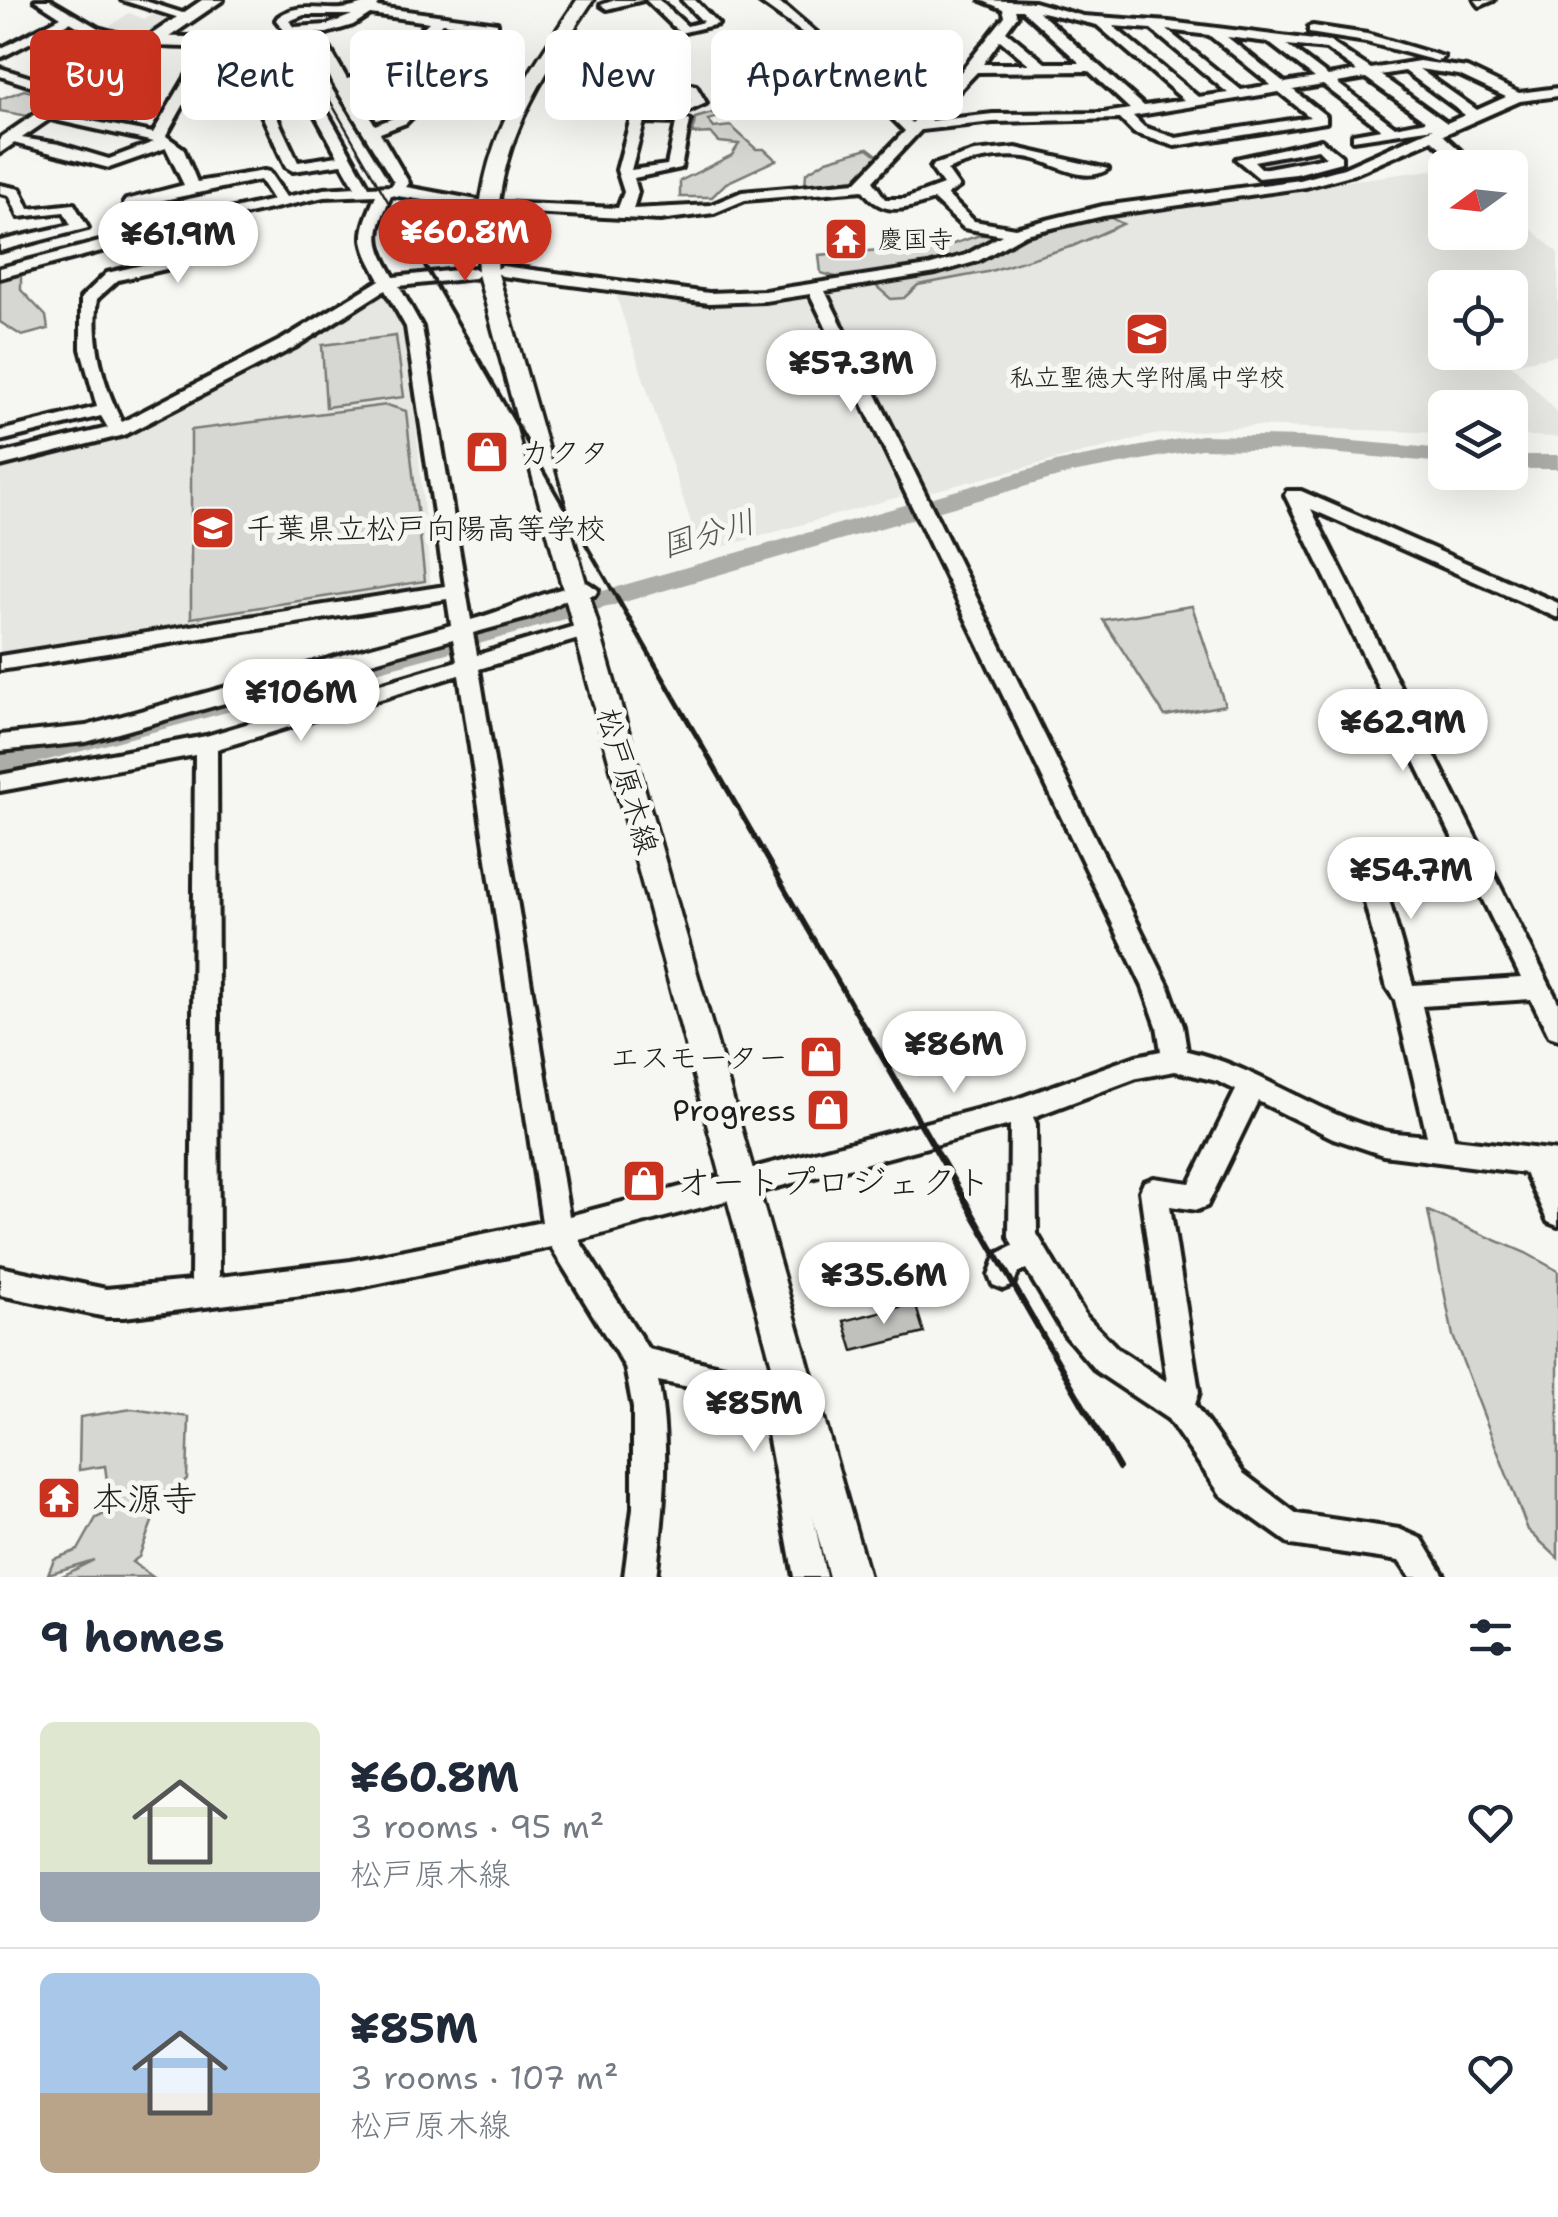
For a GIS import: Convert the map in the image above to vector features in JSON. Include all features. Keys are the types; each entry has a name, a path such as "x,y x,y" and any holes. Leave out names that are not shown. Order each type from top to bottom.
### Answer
{"highway":[{"path":"161,36 214,0"},
{"path":"5,143 38,120"}],"main road":[{"name":"松戸原木線","path":"585,0 507,122 492,164 485,206 485,249 494,300 582,590 585,630 742,1183 786,1384 850,1577"}],"street":[{"path":"42,0 98,30"},
{"path":"130,0 189,17"},
{"path":"607,5 637,0"},
{"path":"652,0 684,30 712,24 688,0"},
{"path":"762,0 792,15 808,30"},
{"path":"987,0 1008,6 1031,4 1064,15 1166,12 1383,42 1447,60 1517,97"},
{"path":"345,18 306,11 284,16 283,24 321,17 326,30 374,4 493,26 401,120 370,132"},
{"path":"1031,4 1048,27 1141,111"},
{"path":"963,78 1010,16 1008,6"},
{"path":"1048,27 1081,13 1102,22 1195,102"},
{"path":"0,54 71,18"},
{"path":"342,85 383,73 439,18"},
{"path":"1102,22 1330,46 1438,129 1456,150"},
{"path":"1154,25 1239,95"},
{"path":"1123,114 1138,130 1175,142 1321,118 1211,31"},
{"path":"999,32 1041,68"},
{"path":"1270,38 1392,131"},
{"path":"330,63 402,183 391,190 368,237 414,326 558,1232 639,1362 648,1408 650,1455 640,1577"},
{"path":"907,120 917,129 994,118 1123,114 1406,66 1430,65 1462,71"},
{"path":"1406,66 1475,115"},
{"path":"972,68 1092,67"},
{"path":"0,72 30,82"},
{"path":"502,271 708,298 816,288 954,264 1015,234 1103,211 1301,184 1349,172 1517,97 1557,93"},
{"path":"5,143 59,148 109,164 163,140 181,94"},
{"path":"177,100 181,100"},
{"path":"64,120 163,140 176,148 192,187"},
{"path":"271,120 293,167 347,159"},
{"path":"326,120 364,191"},
{"path":"624,214 630,192 624,170 637,120"},
{"path":"626,175 674,168 683,122 675,120"},
{"path":"0,273 281,201 364,191 391,190 485,206 680,215 714,209 742,196 860,186 925,120"},
{"path":"1358,137 1438,129"},
{"path":"1255,130 1282,152"},
{"path":"1321,144 1336,159 1296,170 1259,174 1243,159 1282,152 1321,144"},
{"path":"865,181 880,202 888,204 937,194 954,186 938,168 981,154 1038,154 1078,172 1102,170"},
{"path":"146,234 131,202 264,175 281,201"},
{"path":"0,189 15,192 24,214 69,207 80,228 0,246"},
{"path":"937,194 970,225 1015,234"},
{"path":"118,431 104,410 90,342 89,298 114,276 173,263 196,229 196,221"},
{"path":"0,460 118,431 289,343 388,282 474,273"},
{"path":"816,288 1156,986 1170,1026 1175,1060"},
{"path":"0,436 104,410"},
{"path":"1558,611 1294,495 1558,1028"},
{"path":"0,743 86,734 524,612 582,590"},
{"path":"0,663 456,591"},
{"path":"0,783 206,744 585,630"},
{"path":"205,1291 206,744"},
{"path":"1370,872 1400,988 1408,996 1444,1152"},
{"path":"1408,996 1535,988"},
{"path":"0,1280 106,1303 351,1276 558,1232 1018,1110 1136,1067 1175,1060 1221,1070 1370,1138 1444,1152 1546,1162 1558,1213"},
{"path":"1179,1408 1184,1392 1154,1191 1197,1197 1252,1085"},
{"path":"1018,1110 1023,1124 1023,1236 1075,1325 1107,1360 1179,1408 1232,1484 1290,1530 1400,1545 1411,1550 1430,1577"},
{"path":"1002,1274 1007,1264 1031,1251"},
{"path":"639,1362 744,1385 786,1384 778,1421 810,1577"}],"shaded area":[{"path":"161,12 175,19 161,31 104,30 129,13 144,19"},
{"path":"30,92 30,116 0,111 0,99"},
{"path":"711,113 708,120 714,128 731,126 756,149 764,149 776,160 726,183 712,197 680,197 680,181 732,155 739,144 719,142 711,133 693,134 695,118"},
{"path":"868,148 881,158 857,184 805,187 806,173 827,160"},
{"name":"私立聖徳大学附属中学校","path":"1428,170 1428,250 1528,250 1528,226 1558,253 1558,355 1528,361 1528,270 1428,270 1428,370 1517,370 1558,413 1558,437 1528,436 1528,390 1428,390 1428,432 1253,426 1153,435 929,492 828,294 834,289 878,283 1004,245 1032,232 1116,212"},
{"path":"1107,216 1123,224 1073,246 987,272 918,285 904,298 891,299 868,279 847,280 821,273 819,255 930,246 938,249 980,235 1008,242"},
{"path":"21,273 21,290 46,316 48,329 22,336 0,322 0,276"},
{"name":"千葉県立松戸向陽高等学校","path":"385,289 407,329 431,587 0,659 0,468 101,443 264,364"},
{"path":"614,289 728,301 798,294 807,297 902,496 701,553"},
{"path":"396,336 404,397 326,407 322,345"},
{"path":"387,405 406,411 425,581 191,618 191,430"},
{"path":"1192,606 1225,705 1165,716 1103,620"},
{"path":"1428,1211 1558,1271 1558,1558 1528,1530 1453,1336"},
{"path":"132,1409 189,1417 187,1479 159,1503 139,1557 132,1562 153,1577 60,1577 94,1560 48,1574 54,1559 78,1550 96,1518 111,1511 105,1466 79,1470 80,1417"}],"building":[{"path":"915,1303 924,1333 853,1351 844,1321"}],"waterway":[{"name":"国分川","path":"0,762 458,641 1069,466 1201,442 1306,444 1428,455"},
{"name":"国分川","path":"1528,462 1558,462"}],"railway":[{"path":"330,101 424,264"},
{"path":"423,262 618,600"},
{"path":"617,598 866,1030"},
{"path":"865,1027 1119,1468"}],"place":[{"name":"慶国寺","path":"846,239"},
{"name":"私立聖徳大学附属中学校","path":"1147,334"},
{"name":"カクタ","path":"487,452"},
{"name":"千葉県立松戸向陽高等学校","path":"213,528"},
{"name":"エスモーター","path":"821,1057"},
{"name":"Progress","path":"828,1110"},
{"name":"オートプロジェクト","path":"644,1181"},
{"name":"本源寺","path":"59,1498"}]}
